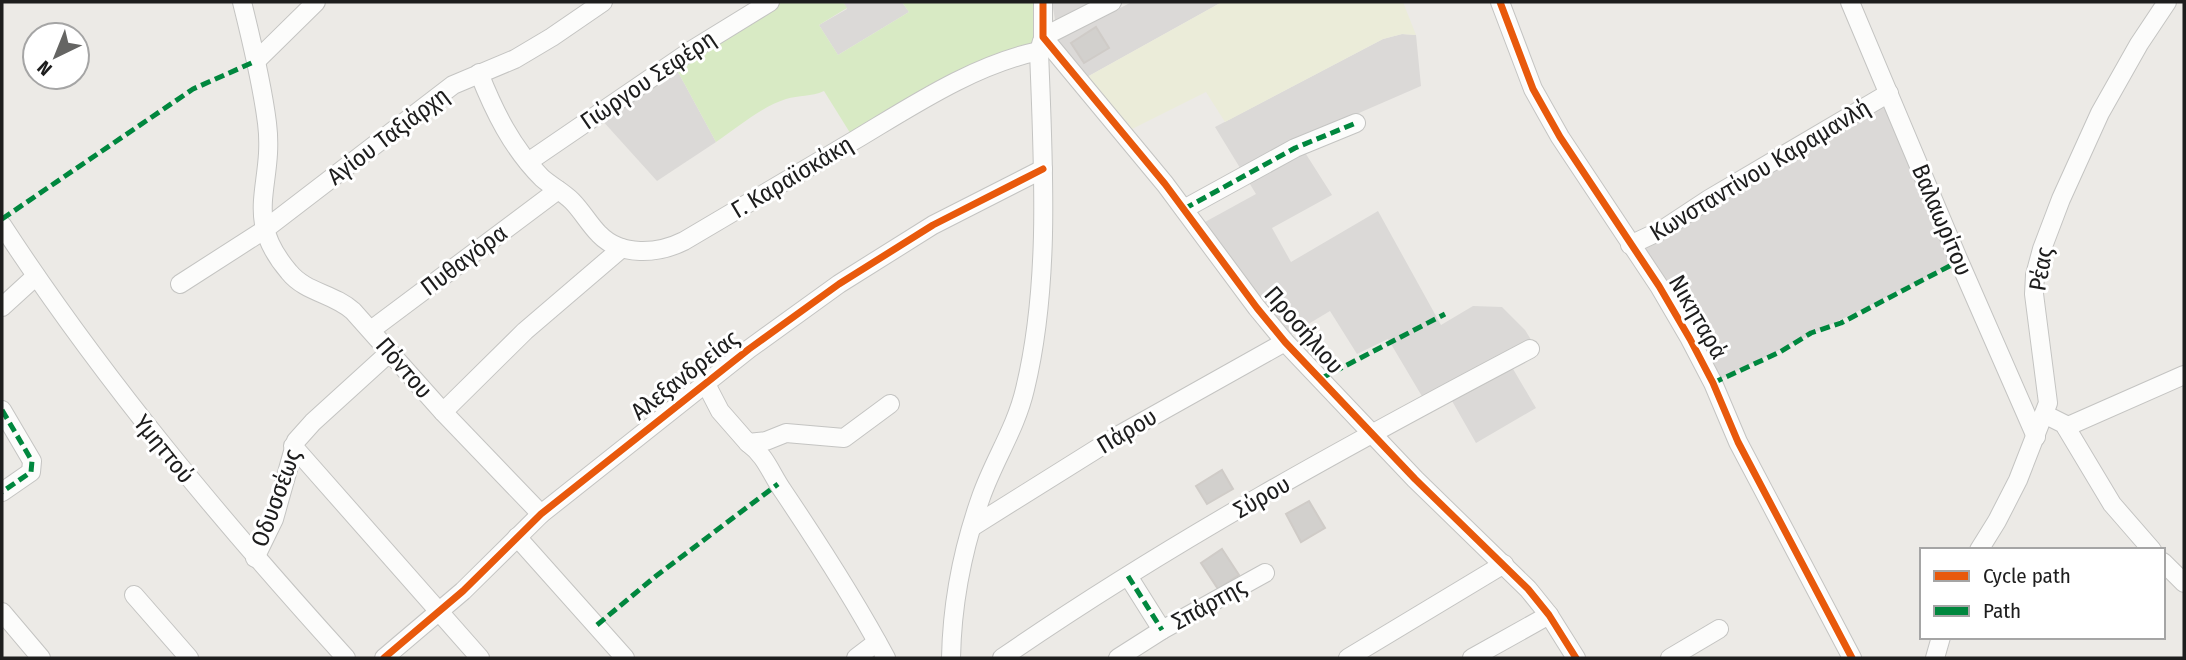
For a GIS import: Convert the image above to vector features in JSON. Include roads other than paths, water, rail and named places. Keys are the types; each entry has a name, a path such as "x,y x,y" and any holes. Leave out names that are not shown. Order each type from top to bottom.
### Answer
{"street":[{"path":"242,2 268,124 269,150 262,206 264,230"},
{"path":"256,61 316,2"},
{"name":"Αγίου Ταξιάρχη","path":"180,284 264,230 439,95 524,54 603,2"},
{"name":"Γιώργου Σεφέρη","path":"528,162 692,50 771,2"},
{"path":"951,658 957,595 972,527 983,491 1018,415 1026,385 1037,312 1043,169 1043,2"},
{"name":"Γ. Καραϊσκάκη","path":"622,248 653,251 684,241 894,117 968,76 1041,44 1112,2"},
{"name":"Νικηταρά","path":"1500,2 1533,89 1560,137 1659,286 1690,339 1713,383 1738,442 1852,658"},
{"name":"Βαλαωρίτου","path":"1850,2 2036,437"},
{"name":"Ρέας","path":"1980,548 1997,521 2044,414 2048,394 2034,294 2038,262 2061,199 2100,113 2139,44 2167,2"},
{"name":"Προσήλιου","path":"1041,44 1157,174 1285,342 1434,499 1528,589 1549,615 1576,658"},
{"path":"443,412 525,331 622,248 600,236 571,200 528,162 502,124 480,73"},
{"name":"Κωνσταντίνου Καραμανλή","path":"1630,245 1662,230 1701,204 1889,93"},
{"path":"1184,209 1295,148 1356,123"},
{"name":"Αλεξανδρείας","path":"384,658 439,612 541,514 750,349 839,284 933,225 1043,169"},
{"name":"Πυθαγόρα","path":"371,330 558,190"},
{"name":"Υμηττού","path":"2,225 129,406 255,558 346,658"},
{"name":"Πόντου","path":"264,230 272,249 295,279 309,289 343,303 541,514"},
{"path":"2,307 36,276"},
{"name":"Πάρου","path":"972,527 1119,435 1285,342"},
{"name":"Σύρου","path":"1002,658 1200,532 1372,434 1530,349"},
{"name":"Οδυσσέως","path":"255,558 274,519 293,446 313,422 390,352"},
{"path":"2066,427 2184,375"},
{"path":"706,384 720,411 765,459 882,650 856,658"},
{"path":"748,443 766,441 786,433 844,438 890,404"},
{"path":"2,410 32,461 31,471 2,492"},
{"path":"2044,414 2061,421 2066,427 2112,504 2150,548"},
{"path":"293,446 480,658"},
{"path":"517,537 625,658"},
{"path":"1348,658 1504,564"},
{"path":"2165,564 2184,583"},
{"name":"Σπάρτης","path":"1118,658 1162,630 1265,573"},
{"path":"1128,576 1162,630"},
{"path":"134,595 189,658"},
{"path":"2,612 41,658"},
{"path":"1472,658 1549,615"},
{"path":"1670,658 1719,629"},
{"path":"1935,658 1940,639"}]}
